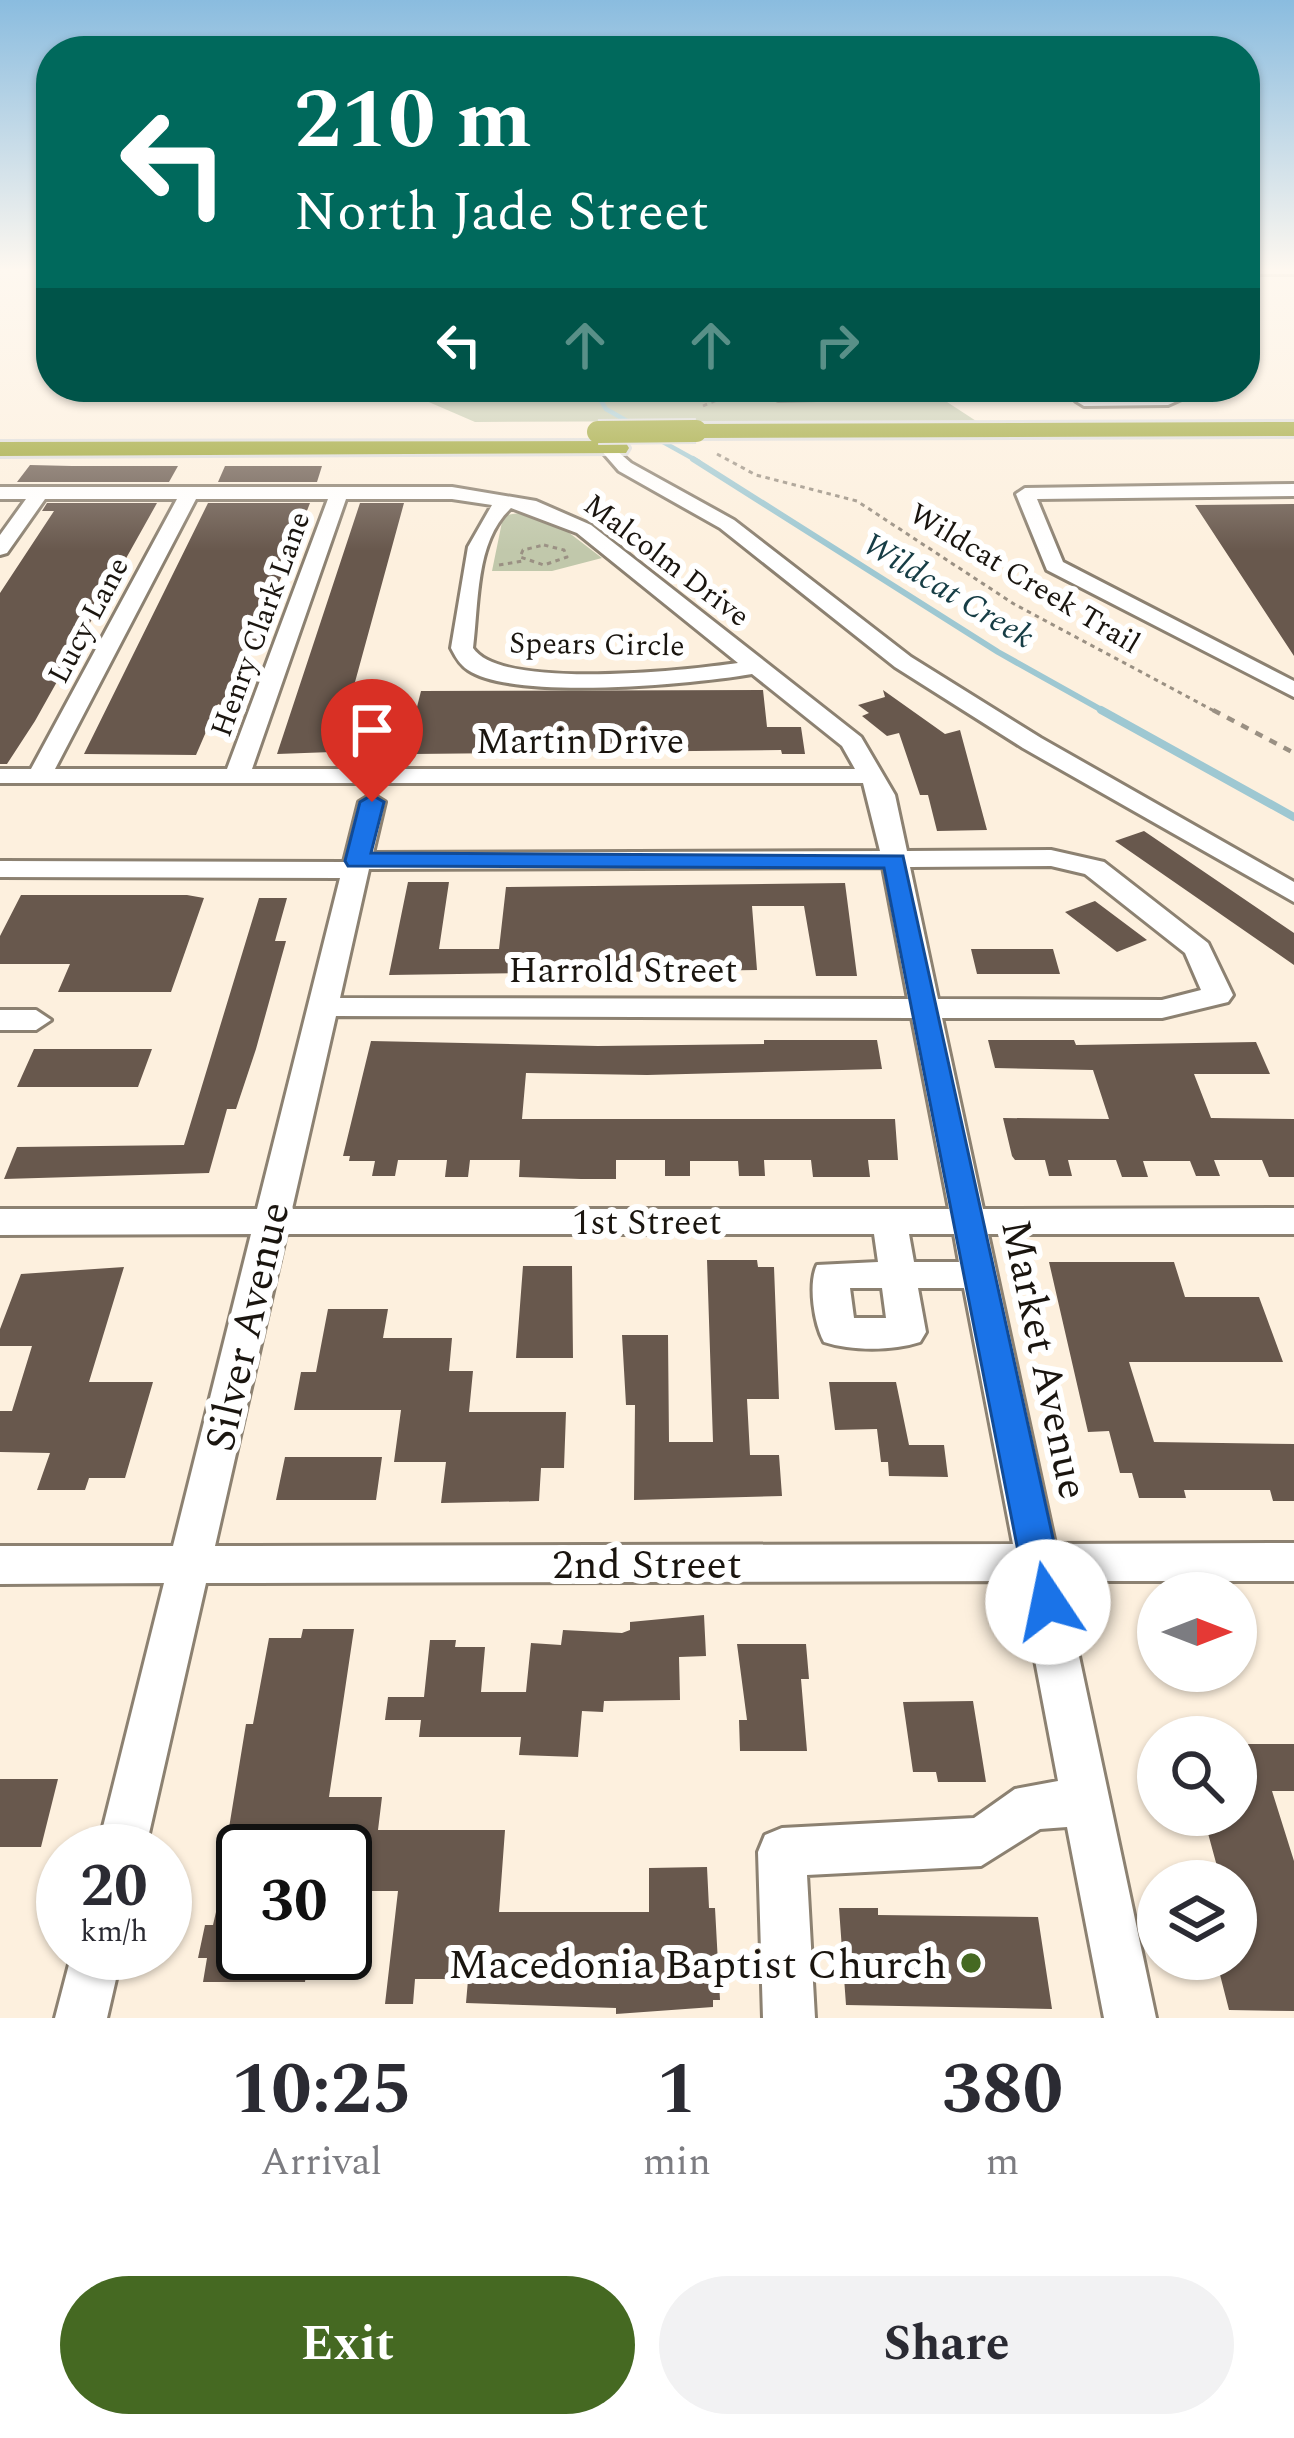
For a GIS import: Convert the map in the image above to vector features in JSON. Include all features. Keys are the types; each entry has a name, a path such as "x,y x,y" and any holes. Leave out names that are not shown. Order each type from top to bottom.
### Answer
{"highway":[{"path":"712,446 785,430 1294,429"},
{"path":"0,434 712,446 1294,446"},
{"path":"0,449 607,442"}],"street":[{"path":"776,402 785,430"},
{"path":"607,442 625,467 727,524 903,662 1032,743 1229,851 1294,894"},
{"path":"1294,490 1025,494 1054,566 1294,690"},
{"path":"0,549 40,492"},
{"name":"Lucy Lane","path":"39,776 190,492"},
{"name":"Malcolm Drive","path":"0,493 452,493 508,500 557,514 584,529 852,742 882,795 895,861"},
{"name":"Henry Clark Lane","path":"237,776 339,493"},
{"name":"Spears Circle","path":"508,500 494,510 482,536 462,648 482,669 542,677 680,678 757,666"},
{"name":"Martin Drive","path":"0,776 873,776"},
{"name":"Silver Avenue","path":"127,1824 372,802"},
{"name":"Harrold Street","path":"321,1007 1162,1009 1218,995 1198,949 1094,868 1051,858 895,861"},
{"path":"0,869 895,861"},
{"name":"Market Avenue","path":"895,861 1130,2018"},
{"path":"0,1020 36,1019"},
{"name":"1st Street","path":"0,1222 1294,1221"},
{"path":"890,1222 898,1275 980,1275"},
{"name":"2nd Street","path":"0,1565 1294,1562"},
{"path":"789,2018 782,1852 980,1842 1032,1806 1088,1802"},
{"path":"81,2018 90,1980"}],"path":[{"name":"Wildcat Creek Trail","path":"712,446 756,476 857,501 1014,604 1294,753"},
{"path":"544,545 565,550 567,557 544,565 520,557 528,548 544,545"}],"green space":[{"path":"429,402 947,402 990,430 736,431 733,421 475,422"},
{"path":"526,512 555,522 602,558 552,571 492,571 502,522 507,515"}],"building":[{"path":"30,465 178,466 169,482 17,482"},
{"path":"225,466 322,466 317,482 218,482"},
{"path":"47,503 157,503 35,721 7,764 0,764 0,593 54,511 42,511"},
{"path":"208,503 310,503 230,709 218,704 196,755 84,754"},
{"path":"360,503 404,503 346,715 415,715 421,691 763,690 767,727 801,727 805,754 782,754 781,750 413,754 414,749 277,754"},
{"path":"1294,504 1294,656 1195,505"},
{"path":"883,690 945,734 960,730 987,830 937,831 928,795 920,795 899,733 887,736 862,716 869,713 858,705 885,697"},
{"path":"1144,831 1294,933 1294,965 1115,841"},
{"path":"408,882 449,882 439,949 499,949 506,887 845,883 857,976 816,976 804,906 752,906 757,970 389,975"},
{"path":"21,895 204,898 171,992 58,992 70,964 0,964 0,936"},
{"path":"259,898 287,898 275,941 286,941 256,1049 236,1109 227,1109 209,1173 4,1179 17,1147 184,1145"},
{"path":"1095,901 1147,940 1117,952 1065,912"},
{"path":"971,949 1053,949 1060,974 977,974"},
{"path":"764,1040 877,1040 882,1069 526,1073 522,1119 895,1119 898,1160 868,1160 870,1177 813,1177 811,1160 764,1160 765,1176 739,1176 738,1161 690,1161 690,1176 665,1176 665,1160 616,1160 616,1179 581,1179 519,1177 520,1160 470,1160 468,1177 445,1177 447,1160 398,1160 395,1176 372,1176 375,1161 349,1161 350,1156 343,1156 371,1041 598,1046 764,1044"},
{"path":"988,1040 1074,1040 1076,1045 1256,1042 1270,1074 1194,1074 1211,1118 1294,1119 1294,1177 1269,1177 1262,1160 1214,1160 1220,1176 1196,1176 1190,1161 1143,1161 1148,1177 1122,1177 1116,1160 1068,1160 1072,1176 1049,1176 1045,1160 1015,1160 1003,1118 1109,1119 1093,1070 995,1068"},
{"path":"34,1049 152,1049 138,1087 17,1087"},
{"path":"707,1260 757,1260 758,1267 774,1267 779,1399 747,1399 750,1455 779,1455 782,1496 634,1500 635,1405 626,1405 622,1335 668,1335 669,1442 713,1442"},
{"path":"1049,1262 1174,1262 1185,1297 1259,1297 1283,1362 1129,1362 1154,1442 1294,1444 1294,1501 1273,1501 1270,1490 1184,1490 1186,1498 1139,1498 1132,1473 1120,1473 1109,1431 1088,1432"},
{"path":"523,1266 572,1266 573,1358 516,1358"},
{"path":"124,1267 89,1382 153,1382 125,1478 89,1478 85,1490 37,1490 50,1453 0,1452 0,1411 12,1411 32,1346 0,1346 0,1329 21,1274"},
{"path":"328,1309 388,1309 383,1338 452,1338 449,1371 473,1371 469,1412 566,1412 564,1468 541,1468 539,1501 441,1503 446,1462 394,1462 401,1410 294,1410 301,1372 316,1372"},
{"path":"829,1382 896,1382 909,1445 944,1445 948,1477 889,1476 888,1462 881,1462 877,1429 835,1430"},
{"path":"285,1457 382,1457 376,1500 276,1500"},
{"path":"704,1615 706,1656 679,1657 680,1700 604,1701 603,1712 582,1711 578,1757 519,1755 521,1737 419,1737 421,1720 385,1720 388,1697 424,1697 430,1640 456,1640 455,1647 485,1647 481,1692 526,1692 531,1643 561,1645 563,1630 622,1633 630,1630 630,1622"},
{"path":"303,1629 354,1629 329,1797 382,1797 378,1830 505,1830 499,1912 649,1912 649,1868 707,1867 709,1908 715,1908 720,2000 713,2000 713,2007 616,2014 616,2008 466,2003 468,1980 415,1979 413,2004 385,2004 398,1891 372,1891 372,1824 230,1824 246,1724 253,1724 269,1638 301,1638"},
{"path":"737,1644 806,1644 809,1679 801,1679 807,1751 740,1751 739,1720 747,1720"},
{"path":"973,1701 986,1782 938,1782 936,1772 913,1772 903,1702"},
{"path":"1257,1744 1294,1744 1294,1791 1272,1791 1294,1861 1294,2011 1229,2010 1221,1980 1257,1980 1257,1860 1215,1860 1209,1836 1257,1836"},
{"path":"0,1779 58,1779 47,1824 36,1824 36,1847 0,1847"},
{"path":"839,1908 878,1908 878,1915 1038,1917 1052,2009 846,2005"},
{"path":"216,1912 216,1980 305,1982 203,1982 207,1958 198,1958 205,1925 213,1925"}],"waterway":[{"name":"Wildcat Creek","path":"602,402 634,425"},
{"name":"Wildcat Creek","path":"654,437 699,462"},
{"name":"Wildcat Creek","path":"693,459 998,652 1107,713"},
{"name":"Wildcat Creek","path":"1101,710 1294,817"}],"place":[{"name":"Macedonia Baptist Church","path":"971,1963"}],"route":[{"path":"372,802 357,861 895,861 1048,1602"}]}
